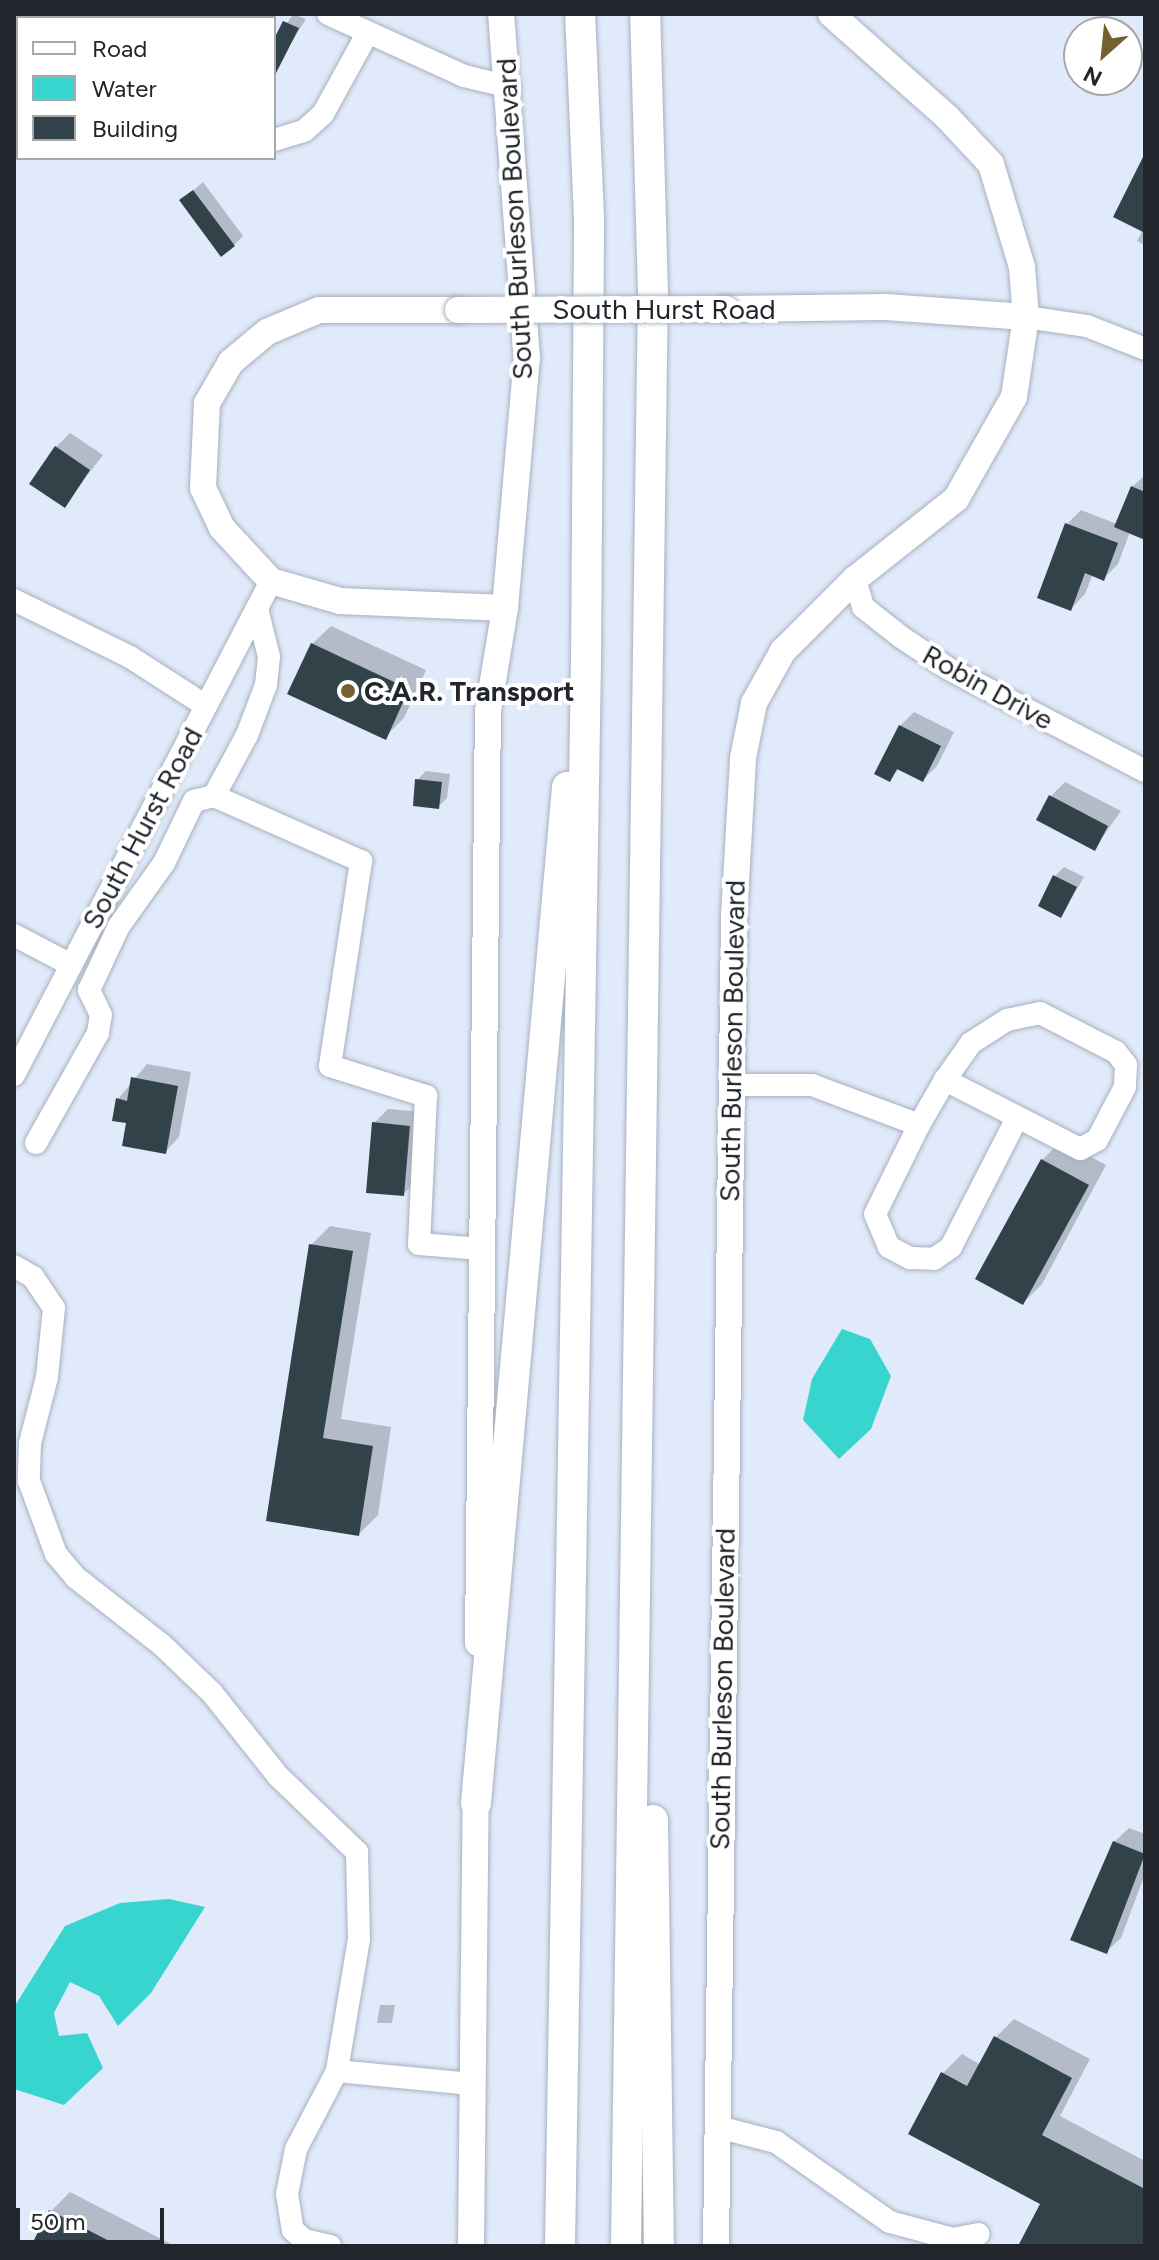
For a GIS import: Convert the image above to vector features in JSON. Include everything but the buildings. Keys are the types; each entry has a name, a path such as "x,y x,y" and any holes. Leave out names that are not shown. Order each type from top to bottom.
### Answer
{"highway":[{"path":"560,2246 586,662 589,218 580,14"},
{"path":"626,2246 653,293 645,14"},
{"path":"476,1803 563,809 586,662"},
{"path":"634,1730 652,1795 659,2246"}],"main road":[{"name":"South Burleson Boulevard","path":"471,2246 488,711 505,608 527,358 510,87 501,14"},
{"name":"South Burleson Boulevard","path":"716,2246 735,847 743,758 754,703 783,651 855,579 956,499 1014,397 1026,317 1022,267 991,164 947,117 831,14"},
{"name":"South Hurst Road","path":"271,581 222,528 203,488 207,403 231,362 267,332 319,310 886,307 1026,317"},
{"path":"271,581 340,601 505,608"}],"street":[{"path":"328,14 464,76 510,87"},
{"path":"276,139 304,131 323,114 367,34"},
{"path":"1026,317 1087,326 1145,349"},
{"name":"Robin Drive","path":"855,579 863,607 901,637 962,676 1145,771"},
{"name":"South Hurst Road","path":"14,1075 271,581"},
{"path":"14,600 130,657 206,706"},
{"path":"214,796 266,685 269,657 257,609"},
{"path":"36,1143 98,1033 101,1015 89,990 119,926 164,863 194,801 214,796 361,861 330,1066 426,1096 419,1244 482,1249"},
{"path":"14,935 71,965"},
{"path":"945,1080 1017,1118 1061,1143 1080,1149 1097,1140 1125,1087 1126,1065 1116,1052 1040,1013 1007,1020 971,1043 945,1080 919,1125 875,1214 889,1247 910,1258 934,1259 951,1247 1017,1118"},
{"path":"731,1085 812,1085 919,1125"},
{"path":"14,1266 33,1277 54,1308 47,1377 30,1443 29,1481 56,1554 75,1577 162,1645 212,1693 278,1776 357,1852 359,1939 337,2071 296,2149 287,2194 293,2230 304,2240 330,2246"},
{"path":"337,2071 473,2084"},
{"path":"718,2127 776,2142 890,2222 953,2239 979,2234"}],"water":[{"path":"842,1329 870,1339 891,1376 871,1429 839,1459 803,1420 812,1379"},
{"path":"169,1899 205,1907 151,1993 118,2026 99,1996 70,1982 54,2013 59,2036 87,2033 103,2068 64,2105 14,2089 14,2007 65,1926 120,1903"}],"place":[{"name":"C.A.R. Transport","path":"348,691"}]}
